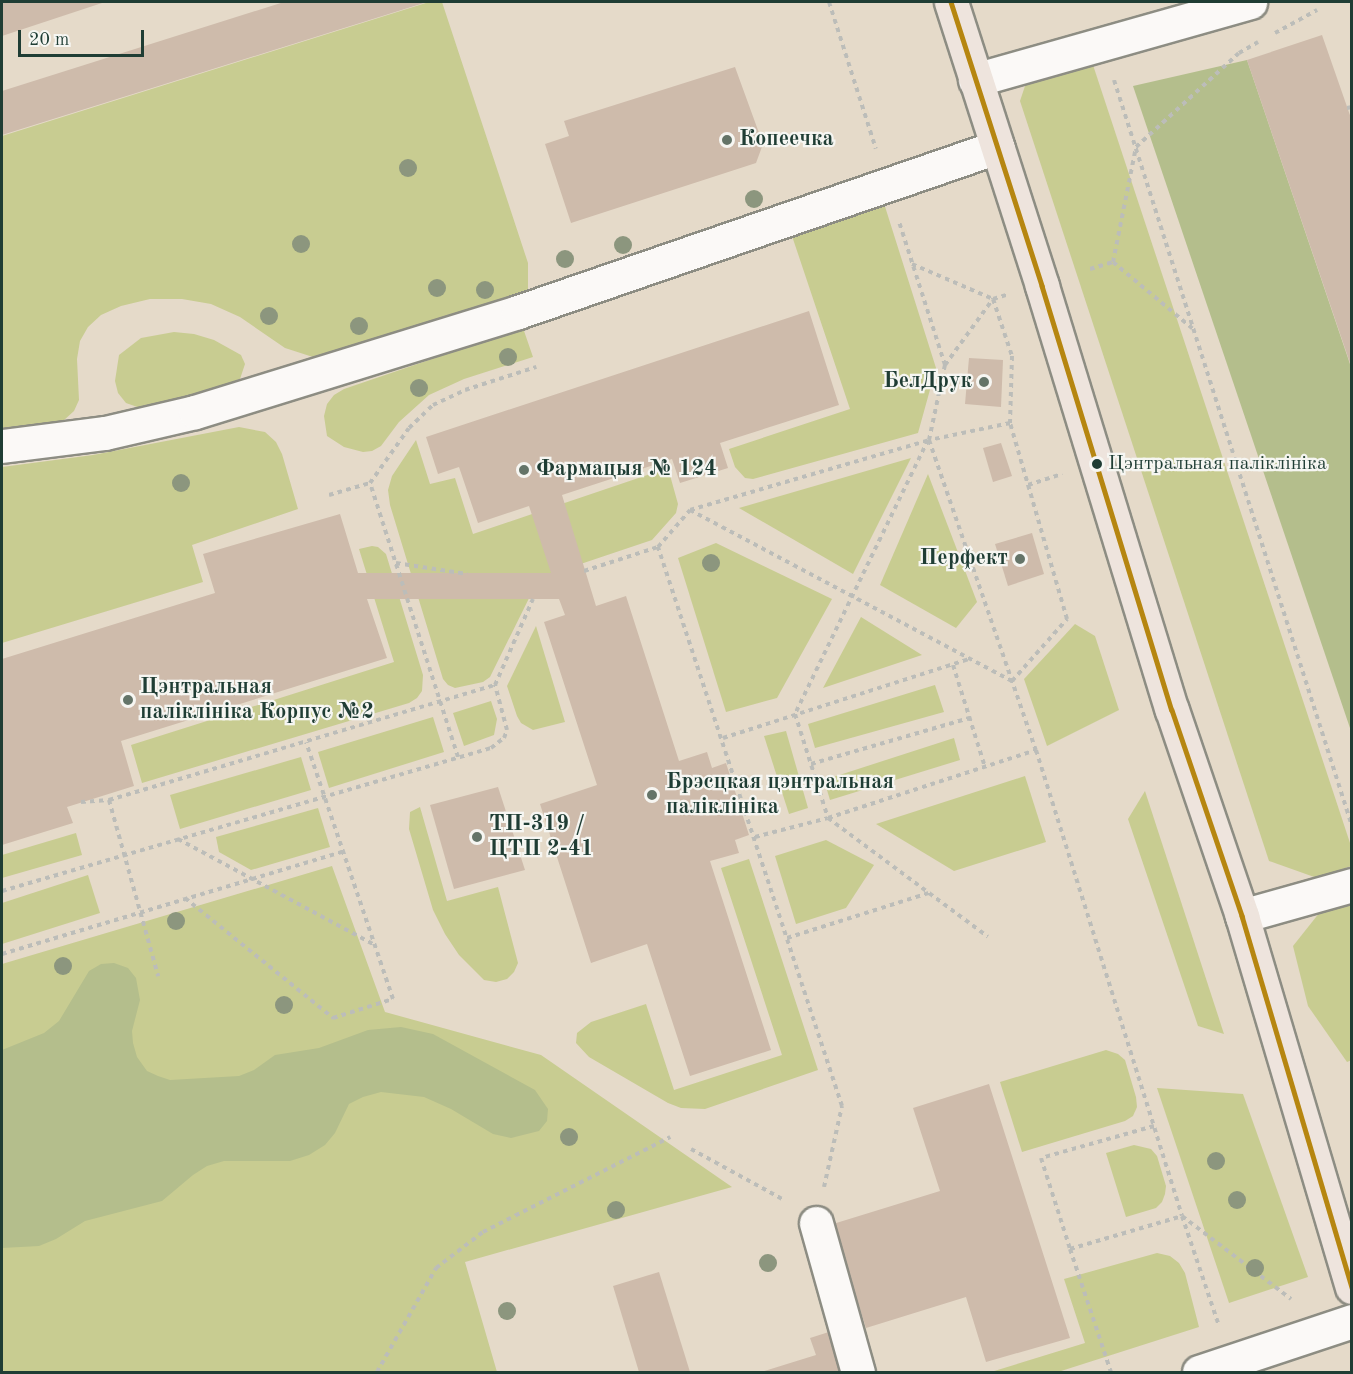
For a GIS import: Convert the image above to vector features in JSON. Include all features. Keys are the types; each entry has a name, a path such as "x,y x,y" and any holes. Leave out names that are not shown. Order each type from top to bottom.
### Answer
{"main road":[{"path":"951,2 1042,286 1172,710 1242,916 1352,1287"}],"lane":[{"path":"975,80 1250,2"},
{"path":"2,446 105,433 195,412 518,312 997,147"},
{"path":"1242,916 1352,885"},
{"path":"816,1220 858,1372"},
{"path":"1198,1372 1352,1321"}],"path":[{"path":"828,2 945,365"},
{"path":"1113,262 1136,147 1239,52 1317,10"},
{"path":"1103,44 1352,826"},
{"path":"1090,269 1113,262"},
{"path":"1113,262 1195,331"},
{"path":"912,264 993,299 1012,356 1010,423 1067,619 1012,681"},
{"path":"988,937 828,818 795,714 928,440 945,365 993,299 1015,292"},
{"path":"329,495 370,483 409,428 433,405 465,390 536,367"},
{"path":"584,571 658,547 690,510 928,440 1010,423"},
{"path":"928,440 1036,750 1229,1362"},
{"path":"370,483 458,757"},
{"path":"690,510 1012,681"},
{"path":"658,547 723,738 842,1106 816,1220 691,1149"},
{"path":"396,563 467,574"},
{"path":"2,891 491,748 504,738 506,720 495,685 532,599"},
{"path":"723,738 970,659"},
{"path":"953,665 985,767"},
{"path":"81,802 109,800 495,685"},
{"path":"811,764 969,718"},
{"path":"185,898 333,1018 393,999 306,742"},
{"path":"755,837 828,818 1036,750"},
{"path":"109,800 158,976"},
{"path":"178,838 375,946"},
{"path":"2,954 343,852"},
{"path":"788,938 929,893"},
{"path":"1111,1372 1041,1158 1154,1126"},
{"path":"377,1372 436,1268 483,1232 670,1137"},
{"path":"1070,1249 1182,1216"},
{"path":"1182,1216 1291,1299"}],"green space":[{"path":"429,2 442,2 528,263 528,294 316,358 285,348 240,317 211,304 182,299 150,299 121,306 101,315 88,327 80,341 77,359 79,400 74,411 63,421 47,426 2,431 2,136"},
{"path":"1247,60 1351,367 1351,731 1133,86"},
{"path":"1092,62 1351,846 1351,866 1317,878 1269,861 1020,101 1026,83"},
{"path":"882,197 936,368 918,433 753,479 745,478 735,467 729,449 850,409 790,230"},
{"path":"523,328 533,357 464,379 429,395 399,422 381,446 372,451 363,452 344,447 327,436 324,416 327,404 334,395 344,389"},
{"path":"174,332 194,334 214,340 241,355 245,364 240,379 160,407 143,409 126,403 118,393 115,381 119,355 141,338"},
{"path":"239,427 265,432 276,442 282,454 298,509 192,545 203,582 2,643 2,467 93,455"},
{"path":"416,440 430,484 455,478 473,534 668,468 678,504 676,513 652,540 539,578 490,677 483,682 455,688 443,679 390,505 388,490 392,476"},
{"path":"911,458 853,574 739,508"},
{"path":"928,474 977,602 956,628 880,585"},
{"path":"716,543 832,599 777,698 726,712 678,558"},
{"path":"378,547 386,554 423,675 422,691 417,698 409,703 142,783 131,745 394,662 359,549"},
{"path":"861,617 922,655 823,688"},
{"path":"1075,624 1095,636 1119,710 1047,746 1024,679"},
{"path":"536,626 565,722 533,730 521,723 507,686"},
{"path":"935,685 944,712 815,748 808,724"},
{"path":"491,701 497,719 494,735 464,746 453,713"},
{"path":"433,717 444,752 329,788 318,752"},
{"path":"786,731 808,808 789,814 764,736"},
{"path":"954,738 960,760 830,800 824,780"},
{"path":"301,757 311,790 180,829 170,795"},
{"path":"1025,776 1046,842 954,871 876,824"},
{"path":"1145,791 1224,1034 1198,1026 1128,819"},
{"path":"420,807 447,901 498,887 518,963 514,972 507,979 496,982 484,980 459,955 445,934 433,910 409,829 410,812"},
{"path":"318,808 330,847 251,870 219,852 216,837"},
{"path":"76,833 82,855 2,878 2,855"},
{"path":"826,840 874,865 846,908 796,924 775,856"},
{"path":"749,859 818,1070 705,1109 681,1108 668,1103 589,1057 576,1043 577,1033 591,1022 646,1004 674,1090 782,1055 721,868"},
{"path":"332,866 385,1012 541,1055 732,1187 465,1262 497,1372 2,1372 2,964"},
{"path":"88,875 100,913 2,944 2,903"},
{"path":"1351,904 1352,1060 1347,1062 1308,1006 1293,946 1320,912"},
{"path":"114,963 128,968 136,978 140,1000 132,1031 133,1043 137,1057 147,1071 158,1076 170,1080 239,1076 254,1070 275,1055 319,1048 368,1030 401,1027 433,1034 535,1090 548,1109 547,1121 539,1131 511,1138 493,1134 451,1109 424,1097 381,1092 349,1104 335,1133 325,1145 309,1155 290,1161 224,1161 207,1166 162,1201 85,1221 56,1239 39,1246 2,1248 2,1050 44,1033 59,1021 89,971 101,964"},
{"path":"1106,1050 1118,1054 1125,1060 1136,1097 1137,1107 1133,1116 1125,1121 1022,1152 1000,1082"},
{"path":"1157,1088 1243,1094 1308,1277 1229,1303"},
{"path":"1134,1145 1151,1149 1157,1156 1166,1186 1162,1202 1156,1208 1126,1217 1106,1153"},
{"path":"1157,1253 1170,1256 1179,1263 1185,1273 1199,1327 1058,1372 991,1372 1085,1343 1064,1279"}],"building":[{"path":"2,2 105,2 2,36"},
{"path":"284,2 427,2 2,135 2,91"},
{"path":"1322,35 1352,121 1351,366 1247,60"},
{"path":"735,67 763,144 756,163 571,223 545,144 569,136 564,121"},
{"path":"809,311 839,405 720,443 728,468 680,483 672,459 562,495 596,606 626,596 679,761 707,752 712,768 726,763 749,835 735,840 739,853 710,861 771,1050 690,1076 647,944 591,963 540,804 597,785 544,622 565,615 559,599 367,599 387,658 121,741 134,786 67,807 73,823 2,845 2,659 215,593 203,554 340,514 358,573 551,573 529,506 478,523 459,467 438,474 426,437"},
{"name":"БелДрук","path":"969,358 1003,360 1001,407 965,404"},
{"path":"1001,443 1012,476 993,482 983,448"},
{"name":"Перфект","path":"1032,533 1044,574 1008,586 995,544"},
{"name":"ТП-319 / ЦТП 2-41","path":"498,787 525,870 454,889 430,805"},
{"path":"989,1084 1070,1338 986,1362 966,1297 866,1328 833,1224 940,1191 913,1108"},
{"path":"659,1272 690,1372 639,1372 613,1286"},
{"path":"832,1331 845,1372 761,1372 816,1355 810,1338"}],"transit line":[{"path":"951,2 1042,286 1172,710 1242,916 1352,1287"}],"place":[{"name":"Копеечка","path":"727,140"},
{"name":"БелДрук","path":"984,382"},
{"name":"Цэнтральная паліклініка","path":"1097,464"},
{"name":"Фармацыя № 124","path":"524,470"},
{"name":"Перфект","path":"1020,559"},
{"name":"Цэнтральная паліклініка Корпус №2","path":"128,700"},
{"name":"Брэсцкая цэнтральная паліклініка","path":"652,795"},
{"name":"ТП-319 / ЦТП 2-41","path":"477,837"}]}
